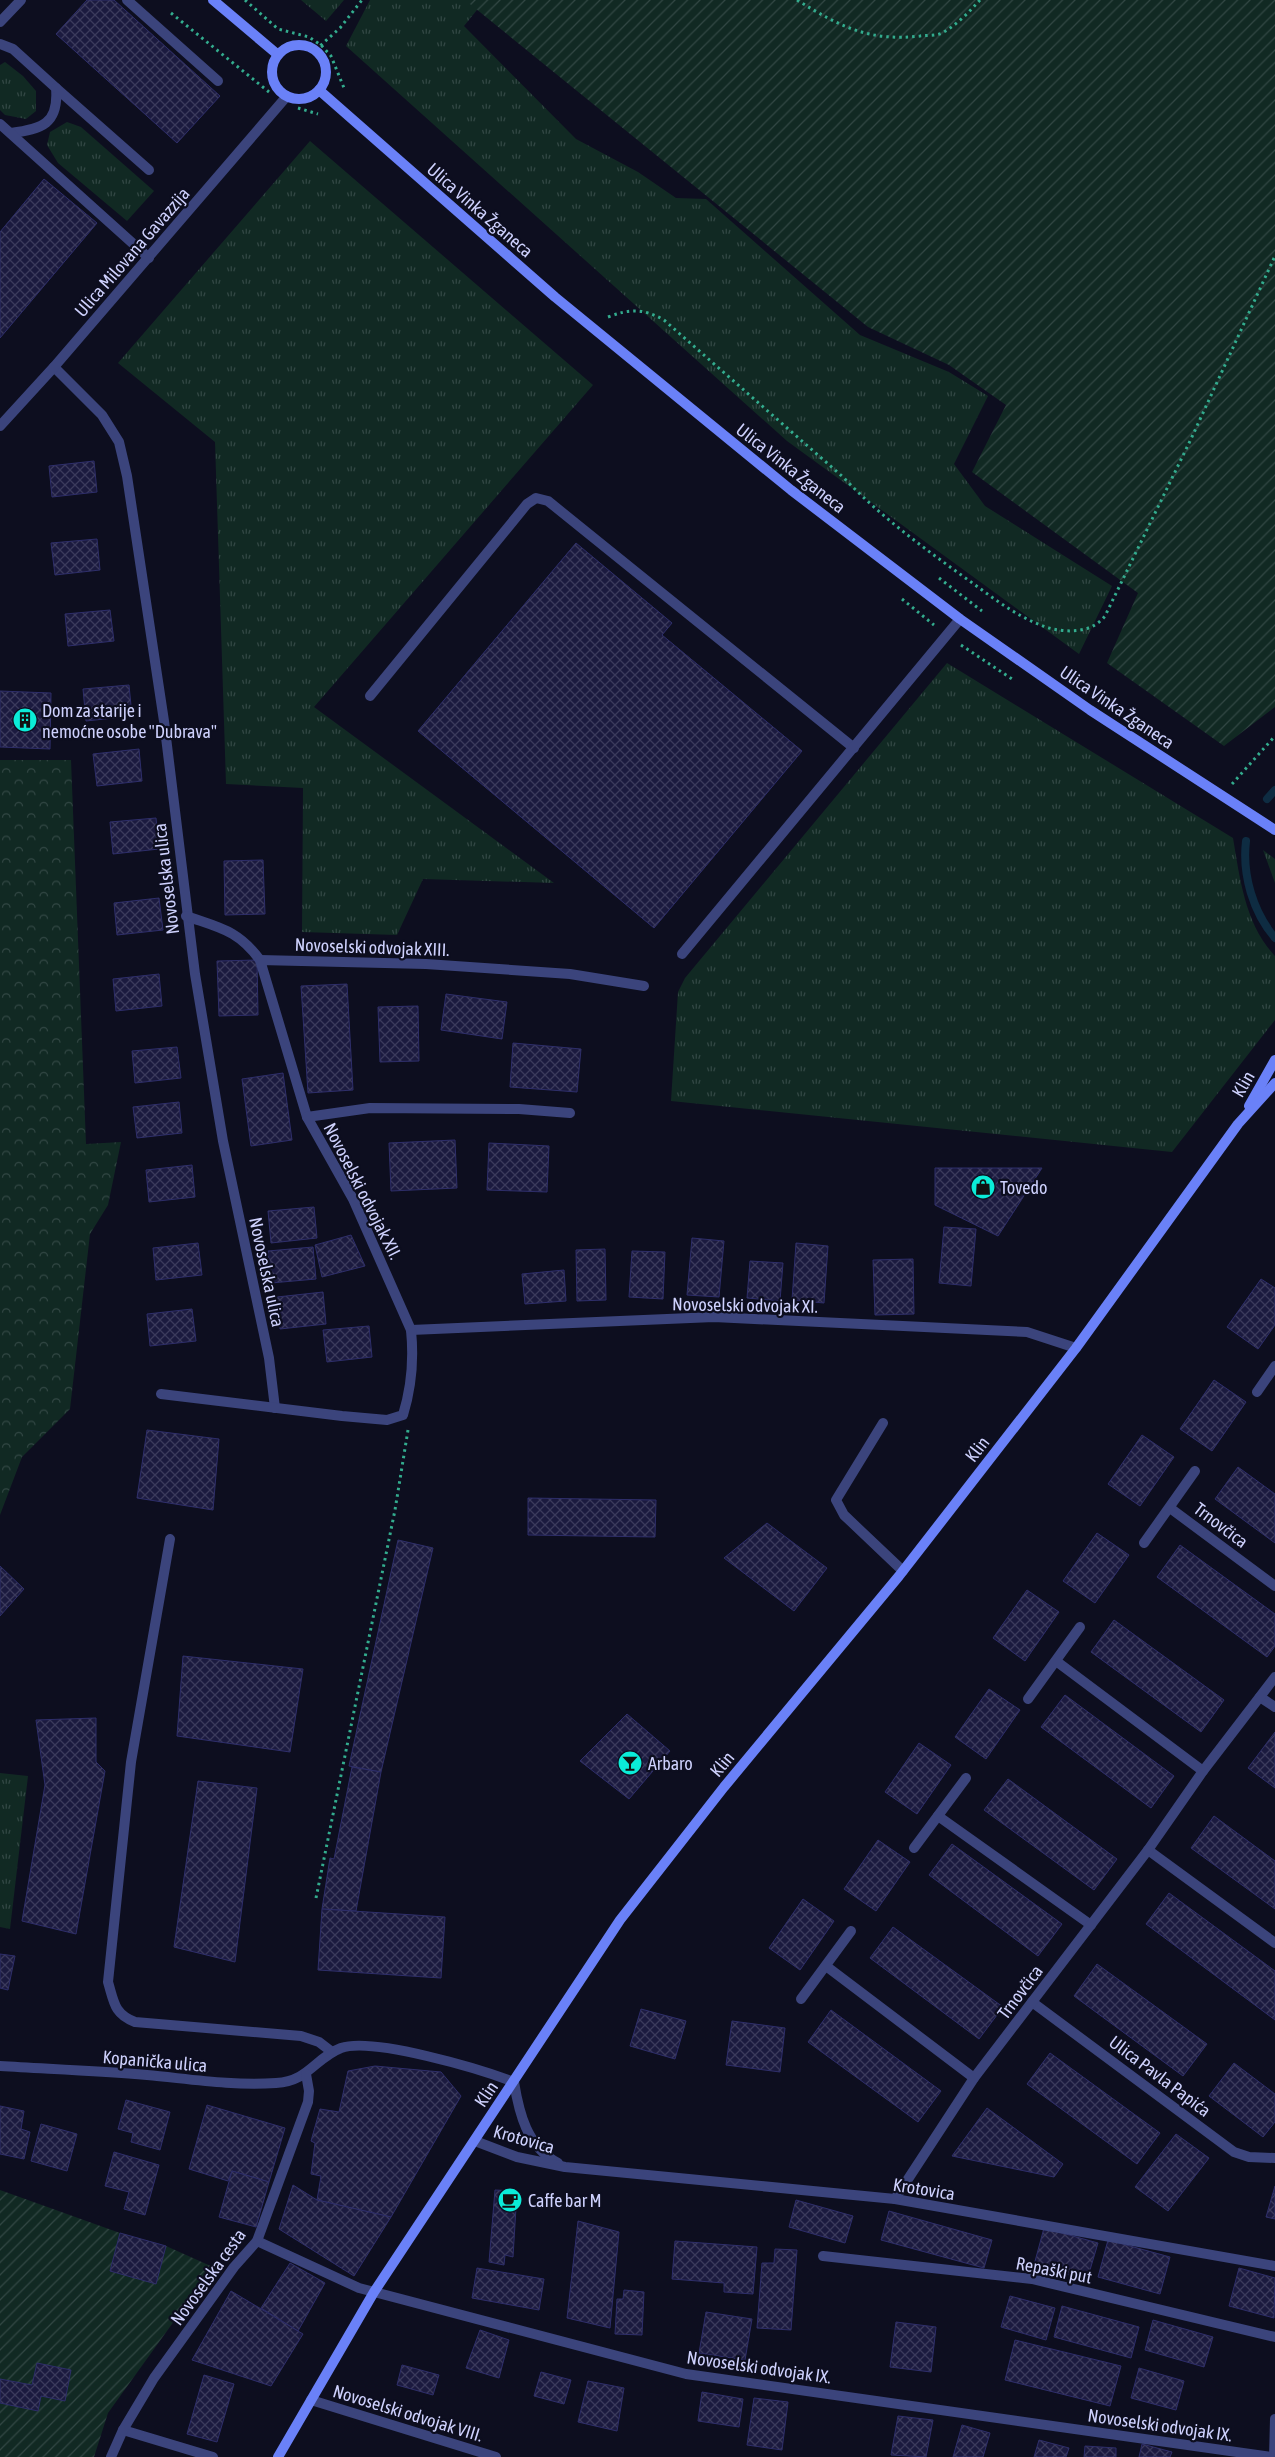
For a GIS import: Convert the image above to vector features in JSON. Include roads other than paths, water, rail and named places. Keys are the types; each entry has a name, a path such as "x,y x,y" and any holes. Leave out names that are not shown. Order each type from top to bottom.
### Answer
{"street":[{"path":"0,22 21,0"},
{"path":"127,0 218,81"},
{"path":"213,0 277,54"},
{"path":"0,44 12,48 149,170"},
{"path":"298,44 319,48 326,68 324,83 319,90 308,98 293,99 280,92 272,77 271,69 277,54 290,45 298,44"},
{"path":"11,133 36,130 48,120 58,106 56,88"},
{"name":"Ulica Vinka Žganeca","path":"319,90 638,367 791,490 960,619 1090,710 1275,830"},
{"name":"Ulica Milovana Gavazzija","path":"0,426 149,258 286,96"},
{"path":"0,124 149,258"},
{"name":"Novoselska ulica","path":"54,367 102,415 120,442 127,476 164,721 186,916 223,1141 269,1358 275,1408"},
{"path":"370,696 527,504 536,498 548,501 854,748"},
{"path":"682,954 960,619"},
{"path":"186,916 236,934 260,960 307,1117"},
{"name":"Novoselski odvojak XIII.","path":"260,960 445,965 570,974 644,986"},
{"name":"Klin","path":"278,2457 374,2292 620,1920 724,1787 903,1571 1076,1348 1238,1124 1275,1060"},
{"name":"Klin","path":"1238,1124 1275,1083"},
{"name":"Novoselski odvojak XII.","path":"411,1330 353,1200 307,1117 370,1108 519,1109 570,1113"},
{"name":"Novoselski odvojak XI.","path":"411,1330 714,1317 1028,1332 1076,1348"},
{"path":"161,1394 387,1420 403,1415 411,1390 413,1354 411,1330"},
{"path":"1257,1392 1275,1366"},
{"path":"883,1423 836,1500 844,1515 903,1571"},
{"name":"Trnovčica","path":"1144,1542 1195,1471"},
{"name":"Trnovčica","path":"1170,1508 1275,1586"},
{"path":"170,1539 131,1762 108,1982 115,2007 124,2017 135,2022 301,2036 319,2042 332,2052"},
{"path":"1028,1699 1080,1627"},
{"path":"1056,1661 1204,1772"},
{"name":"Trnovčica","path":"894,2199 974,2078 1148,1850 1275,1677"},
{"path":"1260,1697 1275,1707"},
{"path":"914,1848 966,1778"},
{"path":"938,1816 1091,1925"},
{"path":"1148,1850 1275,1943"},
{"path":"801,1999 852,1931"},
{"path":"826,1966 974,2078"},
{"name":"Ulica Pavla Papića","path":"1032,2002 1234,2152 1248,2157 1275,2158"},
{"path":"306,2074 332,2052 355,2046 384,2048 485,2071 514,2082"},
{"name":"Kopanička ulica","path":"0,2066 148,2075 205,2082 277,2083 306,2074"},
{"name":"Novoselska cesta","path":"111,2457 123,2430 171,2354 234,2267 257,2241 308,2102 310,2091 306,2074"},
{"name":"Krotovica","path":"514,2082 523,2123 531,2138 549,2159 565,2167"},
{"name":"Krotovica","path":"474,2141 517,2157 565,2167 894,2199 1275,2266"},
{"name":"Novoselski odvojak IX.","path":"257,2241 359,2288 686,2374 1273,2457"},
{"name":"Repaški put","path":"823,2256 1032,2280 1275,2337"},
{"name":"Novoselski odvojak VIII.","path":"311,2400 496,2457"},
{"path":"1273,2457 1275,2419"},
{"path":"123,2430 213,2457"}],"waterway":[{"path":"1267,799 1275,790"},
{"path":"1246,841 1246,867 1251,892 1261,917 1275,938"}],"place":[{"name":"Dom za starije i nemoćne osobe \"Dubrava\"","path":"25,720"},
{"name":"Tovedo","path":"983,1187"},
{"name":"Arbaro","path":"630,1763"},
{"name":"Caffe bar M","path":"510,2200"}]}
